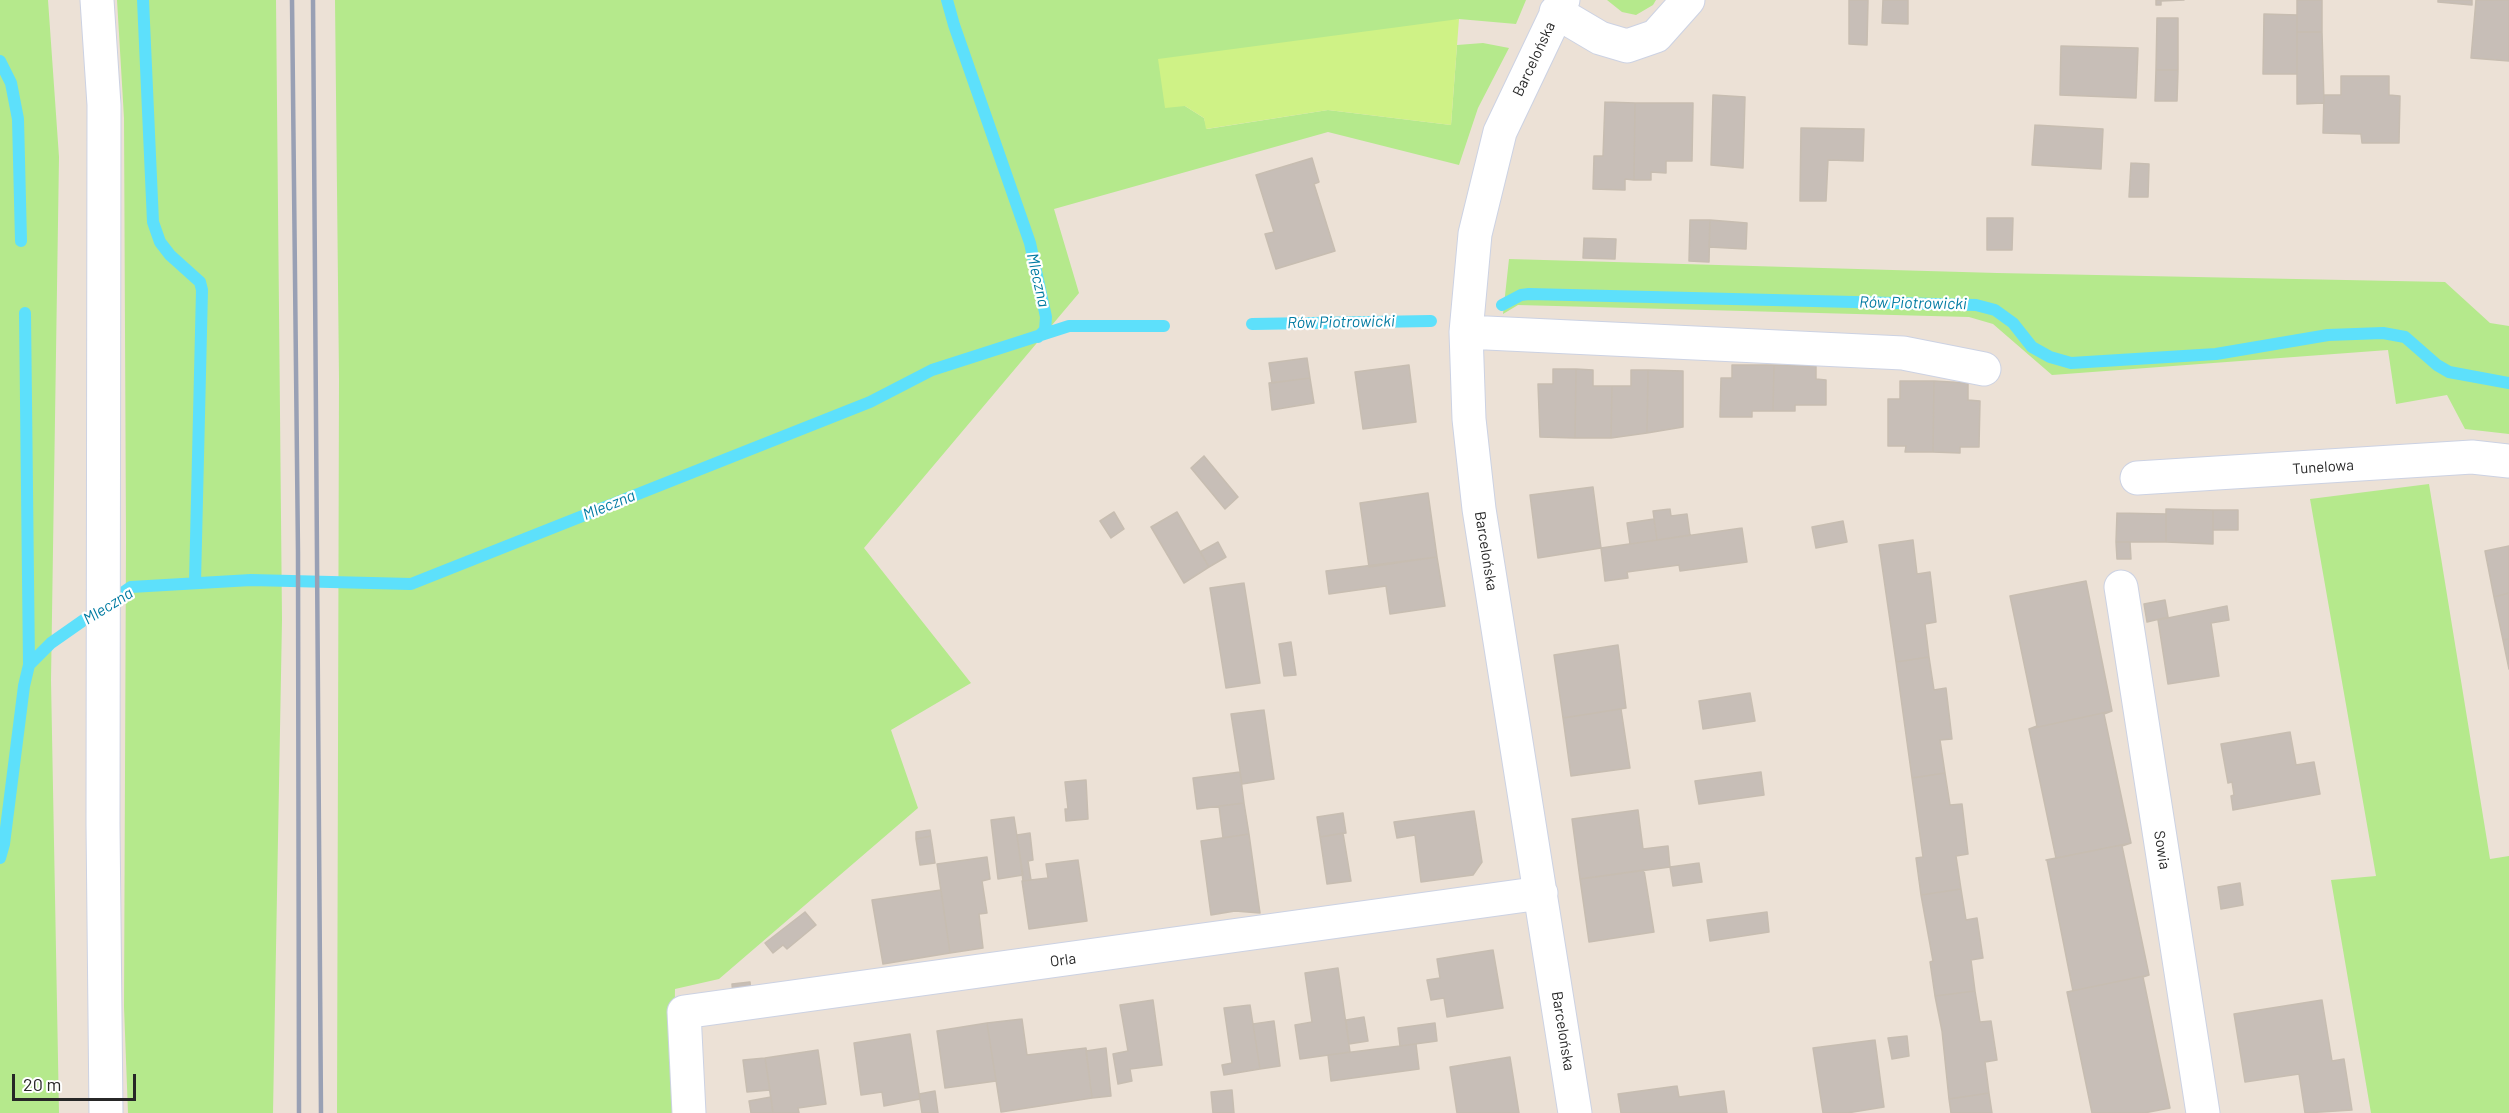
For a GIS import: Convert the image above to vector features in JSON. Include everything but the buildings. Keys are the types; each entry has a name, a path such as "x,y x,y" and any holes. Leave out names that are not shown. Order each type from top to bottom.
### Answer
{"street":[{"path":"97,0 104,105 106,1113"},
{"path":"1559,6 1600,38 1627,46 1656,36 1688,0"},
{"name":"Barcelońska","path":"1559,6 1500,132 1475,234 1466,332 1469,419 1479,510 1575,1113"},
{"path":"1466,332 1903,353 1984,369"},
{"name":"Tunelowa","path":"2136,478 2472,457 2509,461"},
{"name":"Sowia","path":"2121,587 2203,1113"},
{"name":"Orla","path":"689,1113 684,1012 1541,892"}],"green space":[{"path":"0,0 48,0 59,157 51,680 59,1113 0,1113"},
{"path":"117,0 276,0 282,620 273,1113 128,1113 124,1007 126,541 124,118"},
{"path":"335,0 1526,0 1516,24 1459,19 1185,106 1204,118 1207,129 1328,110 1451,125 1457,45 1483,43 1509,48 1478,108 1459,165 1328,132 1054,209 1079,293 864,548 971,683 891,730 918,808 719,979 675,989 673,1113 337,1113 339,379"},
{"path":"1607,0 1656,0 1653,5 1636,15 1622,12"},
{"path":"1459,19 1451,125 1328,110 1206,129 1204,118 1185,106 1165,108 1158,59"},
{"path":"1509,259 1997,273 2445,282 2490,323 2509,326 2509,434 2465,429 2447,395 2396,404 2388,350 2052,375 1993,324 1969,317 1518,305 1503,314"},
{"path":"2429,484 2490,859 2509,856 2509,1113 2371,1113 2331,880 2376,876 2310,499"}],"waterway":[{"path":"143,0 153,222 160,242 170,255 200,282 202,290 195,582"},
{"name":"Mleczna","path":"947,0 1030,243 1046,317 1045,330 1038,337"},
{"path":"0,61 11,83 18,119 21,241"},
{"name":"Rów Piotrowicki","path":"1502,305 1521,295 1529,294 1976,305 1995,310 2013,323 2032,347 2050,357 2071,363 2216,354 2328,335 2383,333 2405,337 2437,365 2449,372 2509,383"},
{"path":"25,313 29,665"},
{"name":"Rów Piotrowicki","path":"1252,324 1431,321"},
{"name":"Mleczna","path":"0,858 4,844 24,686 29,665 51,643 131,587 251,580 411,584 870,402 932,370 1069,326 1164,326"}],"railway":[{"path":"292,0 298,552 299,1113"},
{"path":"313,0 321,1113"}]}
